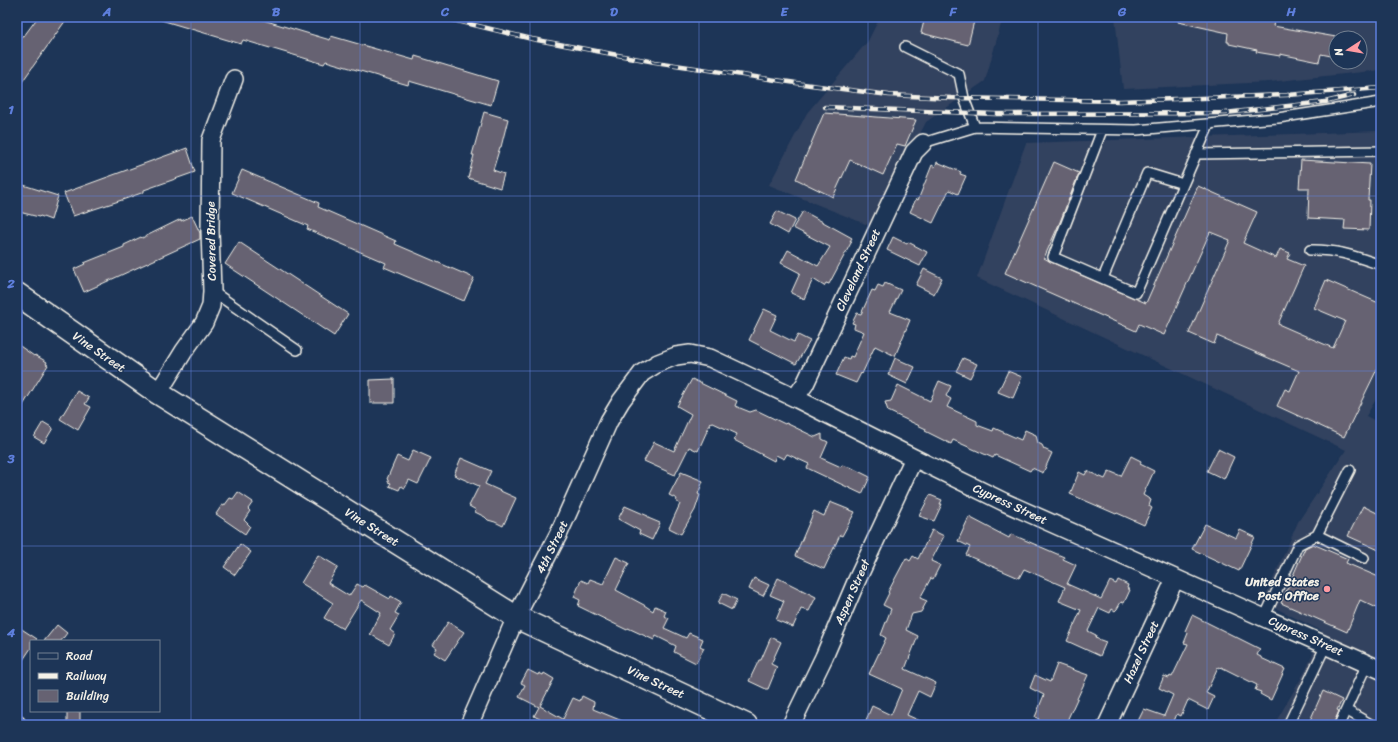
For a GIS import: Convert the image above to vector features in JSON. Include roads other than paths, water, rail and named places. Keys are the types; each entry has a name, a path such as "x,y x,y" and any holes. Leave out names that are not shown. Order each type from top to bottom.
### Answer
{"street":[{"name":"Covered Bridge","path":"158,393 184,351 204,324 211,306 211,140 234,79"},
{"name":"Cleveland Street","path":"795,398 805,384 914,152 923,143"},
{"name":"Vine Street","path":"17,294 158,393 516,617 746,725"},
{"name":"Cypress Street","path":"642,373 658,363 676,356 690,354 710,358 795,398 1004,502 1374,667"},
{"name":"4th Street","path":"469,725 516,617 559,533 609,421 621,401 642,373"},
{"name":"Aspen Street","path":"791,725 824,657 856,582 914,458"},
{"name":"Hazel Street","path":"1107,725 1175,579"}],"lane":[{"path":"905,47 959,74 964,98 975,127"},
{"path":"923,143 975,127 1136,130 1278,118 1381,102"},
{"path":"1102,130 1054,257 1136,293 1209,125"},
{"path":"1196,154 1381,151"},
{"path":"1103,278 1147,173 1184,184"},
{"path":"1310,250 1345,253 1381,265"},
{"path":"212,291 297,350"},
{"path":"1264,618 1298,545 1317,535 1350,470"},
{"path":"1317,535 1364,558"},
{"path":"1288,725 1326,645"},
{"path":"1339,725 1346,710 1374,667"},
{"path":"1346,710 1372,725"}],"railway":[{"path":"441,17 532,39 655,62 889,95 951,98 1120,101 1287,95 1381,88"},
{"path":"825,107 995,114 1225,113 1325,102 1354,95"}],"place":[{"name":"United States Post Office","path":"1327,589"}]}
